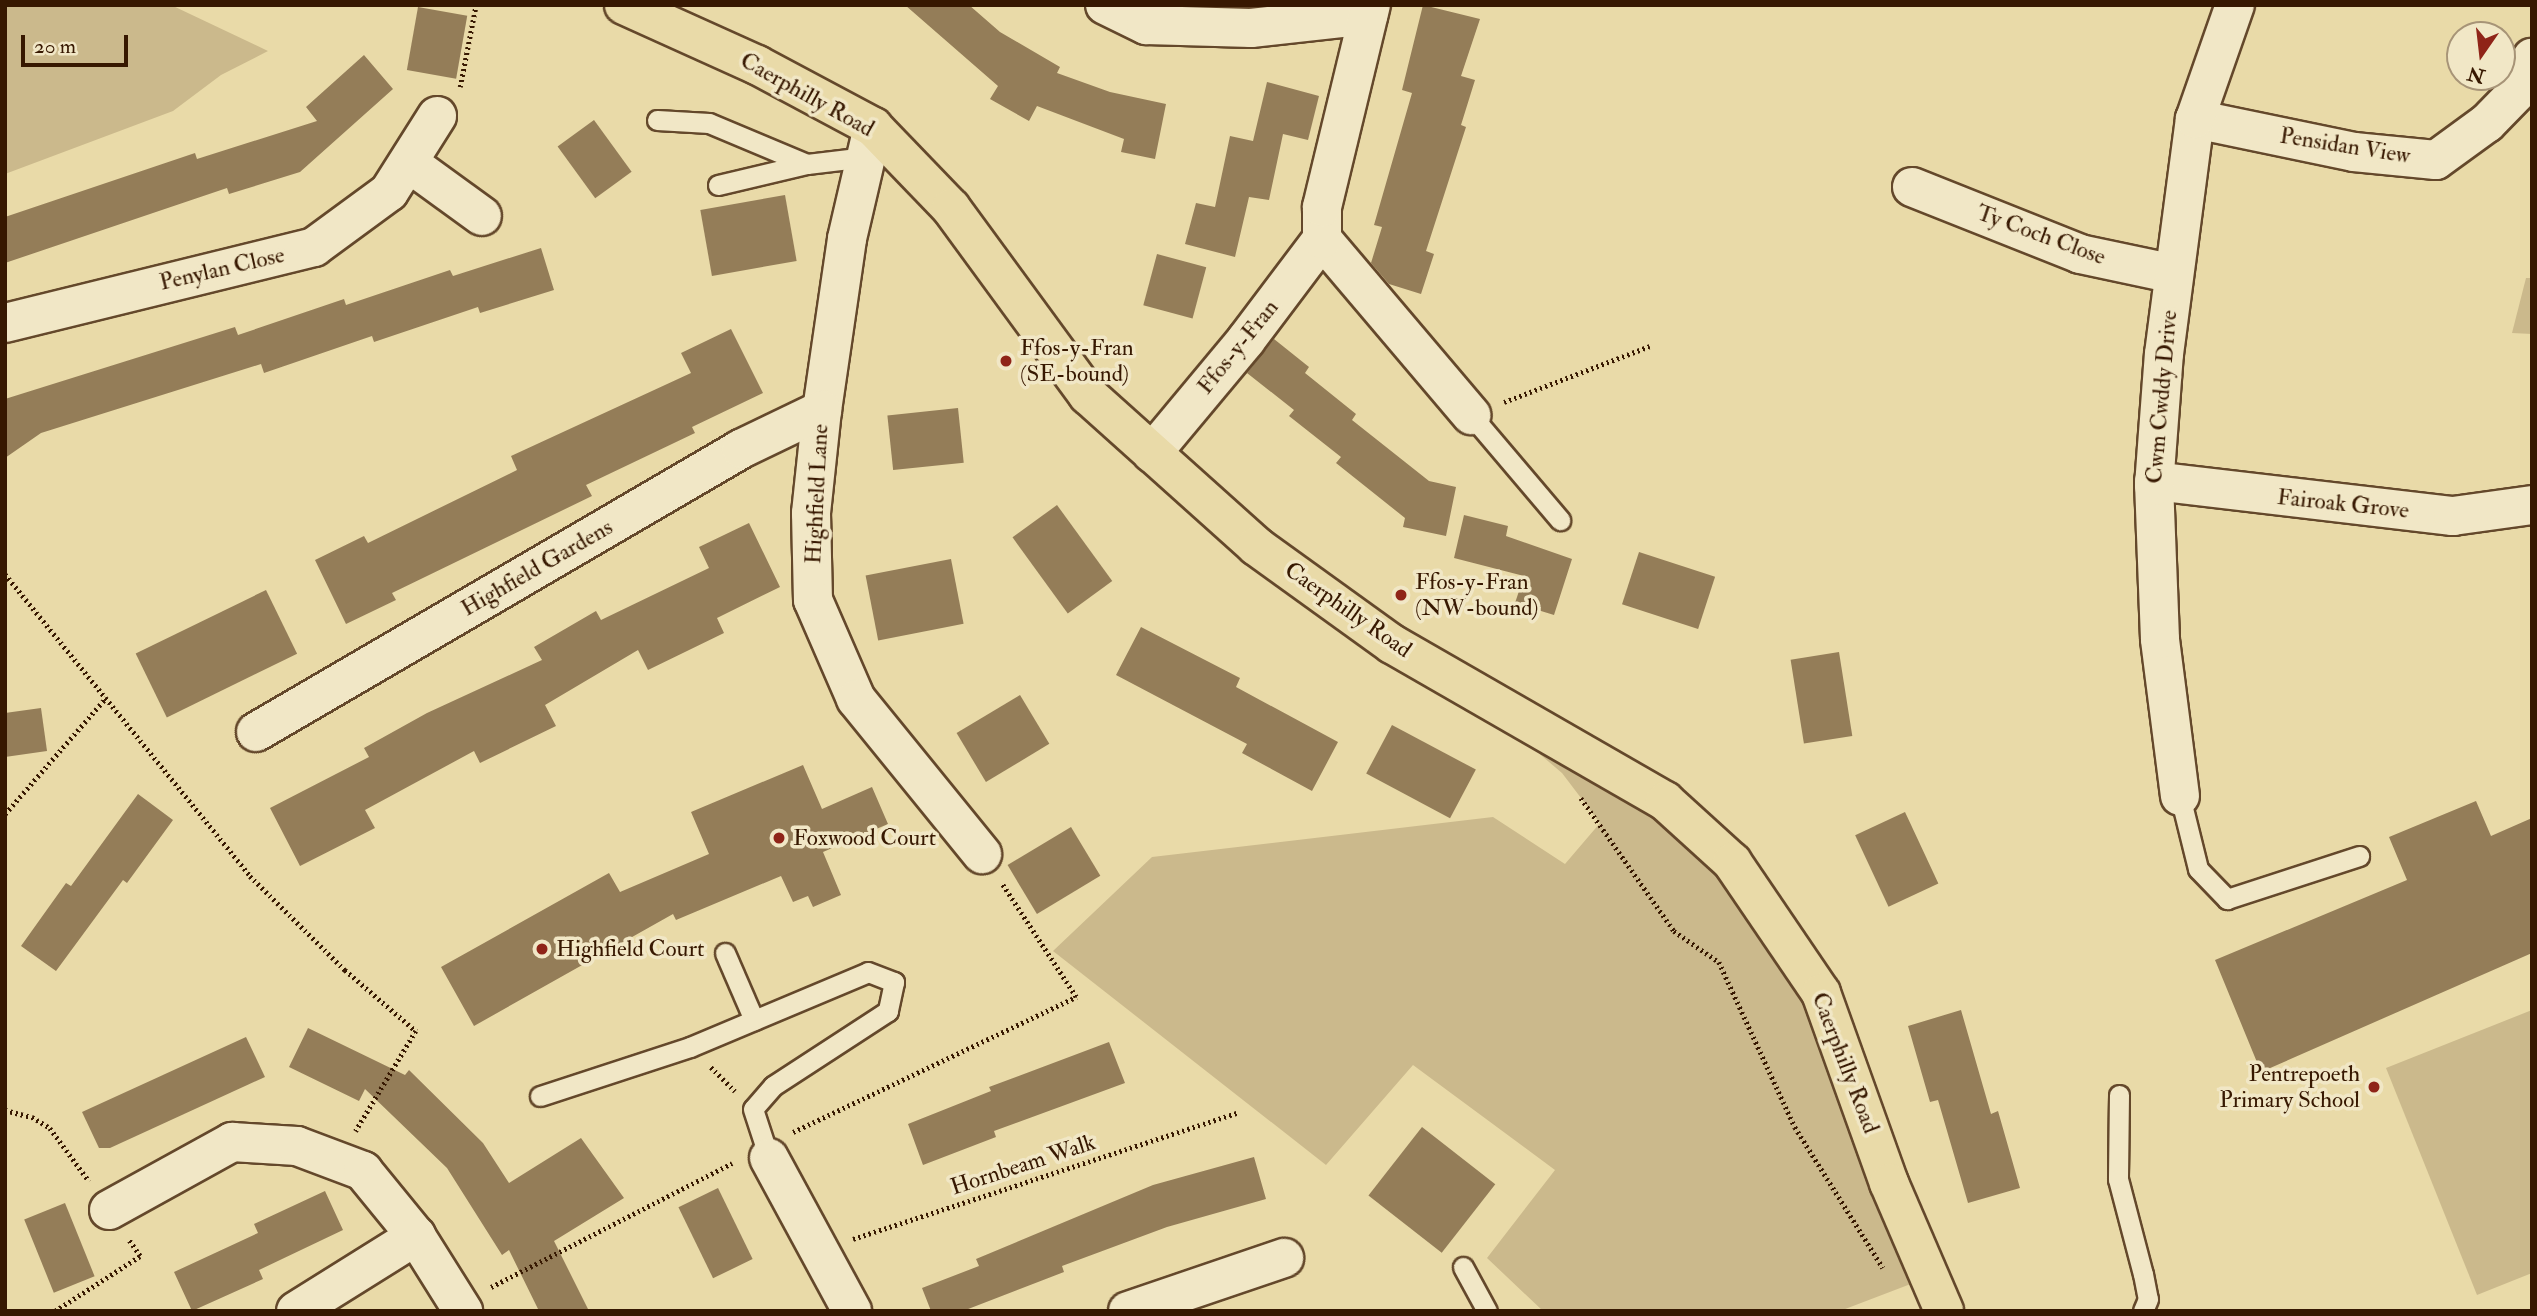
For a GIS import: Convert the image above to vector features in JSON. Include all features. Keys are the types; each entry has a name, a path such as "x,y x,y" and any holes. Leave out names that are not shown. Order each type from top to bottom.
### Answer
{"main road":[{"name":"Caerphilly Road","path":"624,5 757,65 870,142 951,208 1088,395 1256,546 1392,644 1665,801 1731,862 1821,993 1889,1183 1944,1311"}],"street":[{"path":"1105,5 1146,25 1251,28 1369,10 1322,207 1322,239 1471,415"},
{"name":"Cwm Cwddy Drive","path":"2180,796 2160,639 2154,481 2174,274 2195,119 2235,5"},
{"name":"Pensidan View","path":"2195,119 2354,152 2436,160 2487,123 2522,87 2532,58"},
{"name":"Penylan Close","path":"5,323 314,247 389,192 437,116"},
{"name":"Highfield Lane","path":"870,142 847,239 822,410 811,513 813,600 856,699 982,854"},
{"path":"409,163 482,216"},
{"name":"Ty Coch Close","path":"1912,187 2080,254 2174,274"},
{"name":"Ffos-y-Fran","path":"1152,453 1246,340 1322,239"},
{"name":"Highfield Gardens","path":"256,732 741,449 822,410"},
{"name":"Fairoak Grove","path":"2154,481 2453,516 2532,505"},
{"path":"109,1210 232,1142 297,1146 363,1171 416,1236 461,1307"},
{"path":"767,1152 852,1311"},
{"path":"296,1311 416,1236"},
{"path":"1128,1311 1284,1258"}],"lane":[{"path":"657,120 709,123 807,164"},
{"path":"718,186 807,164 870,142"},
{"path":"1471,415 1560,520"},
{"path":"2180,796 2198,869 2227,899 2359,856"},
{"path":"725,953 754,1020"},
{"path":"540,1096 690,1047 868,972 894,982 888,1011 773,1086 753,1109 767,1152"},
{"path":"2119,1095 2118,1179 2148,1299 2143,1311"},
{"path":"1463,1266 1487,1311"}],"path":[{"path":"437,116 460,87 477,5"},
{"path":"1471,415 1650,346"},
{"path":"5,574 250,876 416,1031 338,1162"},
{"path":"5,814 106,698"},
{"path":"1577,793 1674,931 1719,962 1795,1127 1866,1246 1891,1278"},
{"path":"461,1307 1076,997 982,854"},
{"path":"690,1047 753,1109"},
{"path":"5,1110 32,1116 50,1128 140,1256 55,1311"},
{"name":"Hornbeam Walk","path":"819,1250 1237,1113"}],"shaded area":[{"path":"5,5 171,5 268,51 221,75 173,111 5,174"},
{"path":"2526,278 2532,278 2532,334 2512,333"},
{"path":"1449,677 1665,801 1821,993 1929,1277 1840,1311 1543,1311 1487,1258 1555,1170 1413,1065 1326,1165 1053,951 1152,857 1493,817 1565,864 1600,823 1562,773"},
{"path":"2532,1010 2532,1273 2477,1295 2386,1068"}],"building":[{"path":"905,5 969,5 1000,32 1060,67 1057,73 1110,92 1166,104 1155,159 1121,152 1124,139 1037,106 1029,121 990,99 998,86"},
{"path":"1423,5 1480,19 1461,76 1475,80 1461,125 1466,127 1426,251 1434,254 1421,294 1389,284 1371,263 1382,227 1374,225 1412,93 1402,90"},
{"path":"418,7 467,16 456,79 407,70"},
{"path":"364,55 393,89 300,172 229,194 227,188 5,263 5,217 195,153 197,159 317,121 306,107"},
{"path":"1267,82 1319,96 1308,140 1283,134 1269,200 1249,197 1235,257 1185,244 1196,203 1215,207 1230,136 1253,141"},
{"path":"594,120 632,172 595,198 558,146"},
{"path":"785,195 797,261 712,276 700,210"},
{"path":"541,248 554,290 480,313 478,307 374,342 372,336 264,373 261,364 41,433 5,458 5,399 235,327 238,335 344,299 346,305 450,270 453,276"},
{"path":"1157,254 1206,267 1193,318 1143,305"},
{"path":"731,329 763,393 692,427 695,433 586,485 592,496 392,593 396,600 346,624 315,560 364,536 368,543 517,470 511,456 691,373 681,353"},
{"path":"1274,339 1309,367 1305,373 1356,414 1352,420 1429,481 1456,487 1446,536 1403,527 1405,518 1336,463 1341,457 1289,416 1294,410 1247,373"},
{"path":"958,408 964,463 893,470 887,415"},
{"path":"1057,505 1112,581 1068,613 1013,537"},
{"path":"1464,515 1508,526 1506,536 1572,559 1554,615 1515,603 1524,576 1454,558"},
{"path":"749,523 780,587 717,618 724,633 648,670 638,650 545,705 556,726 480,763 474,751 365,810 375,828 300,866 270,808 369,757 364,748 427,713 542,660 534,647 596,611 601,620 709,568 699,547"},
{"path":"1639,552 1715,577 1698,629 1622,604"},
{"path":"951,559 964,624 878,640 866,576"},
{"path":"266,590 297,654 167,717 136,654"},
{"path":"1141,627 1240,678 1236,687 1338,742 1312,791 1242,753 1247,744 1116,675"},
{"path":"1839,652 1852,736 1804,744 1791,660"},
{"path":"1020,695 1049,744 986,782 957,733"},
{"path":"41,708 47,751 5,757 5,713"},
{"path":"1392,725 1476,770 1450,818 1366,774"},
{"path":"803,765 822,809 872,787 888,824 823,852 841,895 813,907 808,896 793,902 781,876 676,920 673,914 474,1026 441,967 609,873 620,892 709,854 691,812"},
{"path":"138,794 173,820 127,883 123,880 56,971 21,946 66,883 71,886"},
{"name":"Pentrepoeth Primary School","path":"2476,801 2491,836 2532,818 2532,953 2261,1072 2215,960 2407,880 2389,837"},
{"path":"1905,812 1938,884 1889,907 1855,835"},
{"path":"1071,827 1100,876 1037,914 1008,865"},
{"path":"1961,1010 1991,1114 1998,1111 2020,1188 1968,1203 1938,1100 1930,1102 1908,1026"},
{"path":"308,1028 405,1075 409,1070 483,1143 509,1183 581,1138 624,1198 554,1241 589,1311 539,1311 509,1250 502,1255 447,1168 365,1089 359,1101 289,1067"},
{"path":"246,1037 265,1077 110,1148 99,1148 82,1112"},
{"path":"1109,1042 1125,1083 994,1131 996,1137 923,1165 908,1124 991,1091 989,1087"},
{"path":"1422,1127 1495,1184 1442,1253 1368,1196"},
{"path":"1254,1157 1266,1199 1167,1227 1062,1266 1064,1272 963,1311 931,1311 922,1288 979,1266 976,1259 1153,1185"},
{"path":"718,1188 753,1259 713,1278 678,1207"},
{"path":"325,1191 343,1230 259,1270 263,1279 192,1311 174,1272 258,1233 254,1224"},
{"path":"65,1203 95,1276 54,1293 24,1219"}],"place":[{"name":"Ffos-y-Fran (SE-bound)","path":"1006,361"},
{"name":"Ffos-y-Fran (NW-bound)","path":"1401,595"},
{"name":"Foxwood Court","path":"779,838"},
{"name":"Highfield Court","path":"542,949"},
{"name":"Pentrepoeth Primary School","path":"2374,1087"}]}
